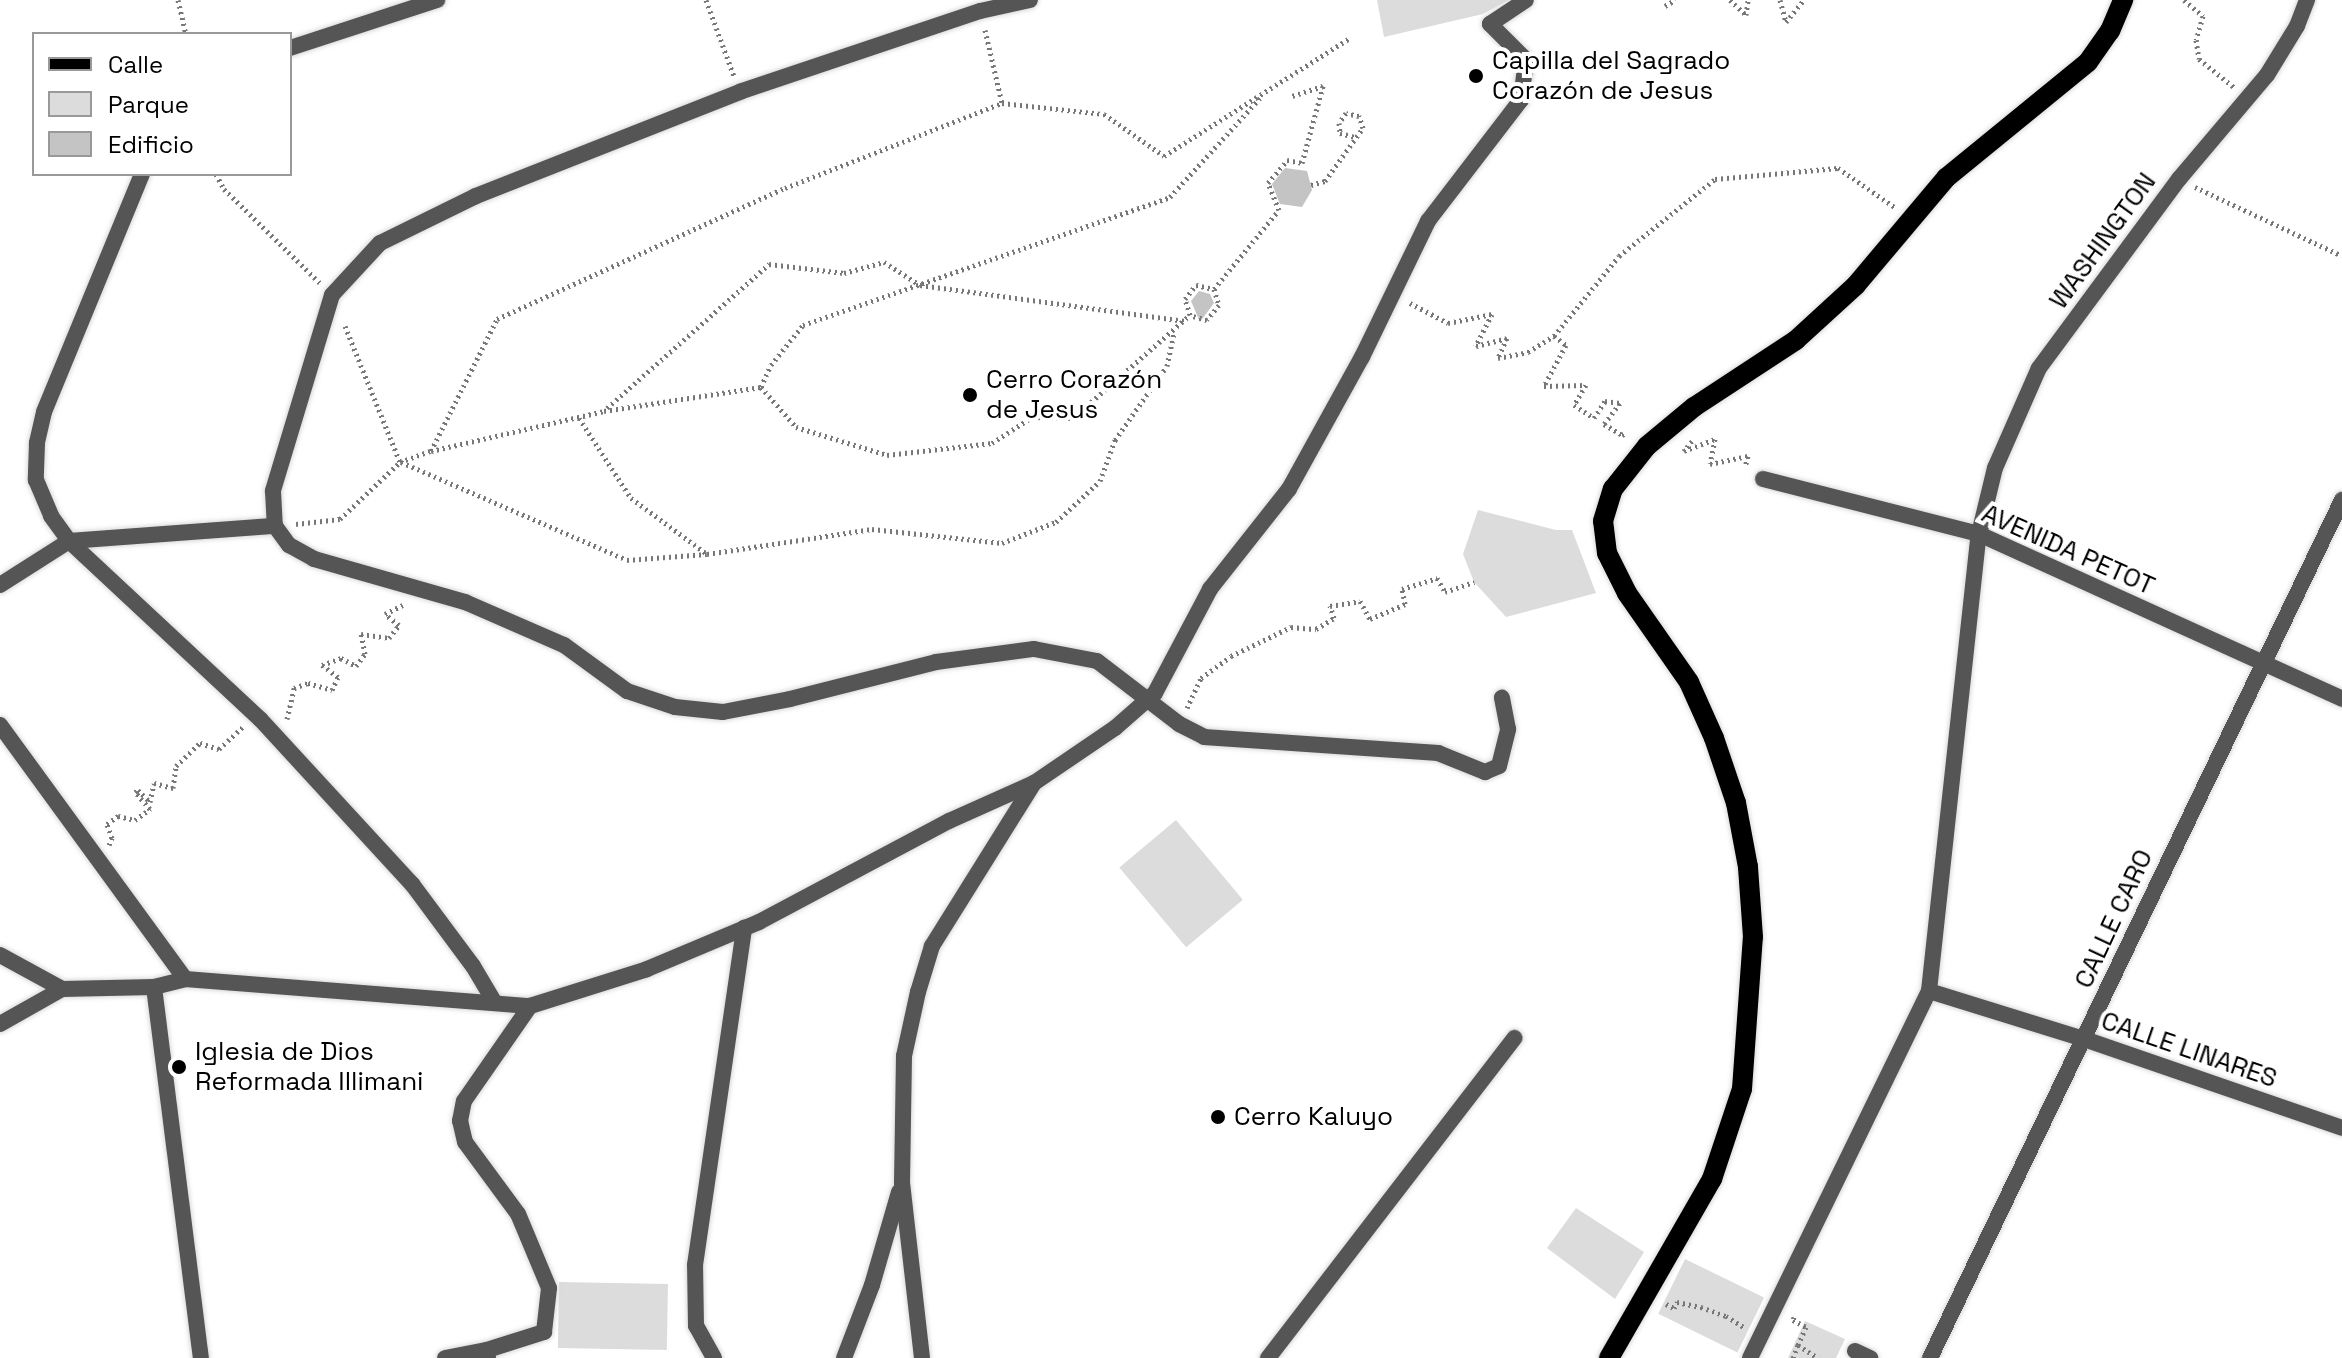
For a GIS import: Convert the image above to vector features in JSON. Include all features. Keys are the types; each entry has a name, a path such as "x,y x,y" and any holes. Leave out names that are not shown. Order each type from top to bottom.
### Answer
{"main road":[{"path":"1609,1358 1712,1179 1742,1089 1753,937 1748,867 1736,803 1714,738 1689,682 1627,593 1607,553 1603,521 1613,489 1647,446 1694,407 1796,340 1856,285 1910,217 1946,178 2088,62 2110,31 2123,0"}],"street":[{"path":"292,47 437,0"},
{"path":"1030,0 980,11 740,92 476,196 380,243 332,295 273,491 275,526 289,545 314,559 465,602 564,645 627,691 675,707 723,712 790,699 936,662 1034,649 1097,661 1179,724 1204,737 1438,753 1485,772 1499,766 1508,729 1502,698"},
{"path":"0,1024 62,989 154,987 185,979 530,1006 647,969 744,928 949,821 1034,783 1115,728 1155,693 1210,589 1289,489 1393,294 1428,221 1521,100 1526,60 1490,24 1526,0"},
{"name":"WASHINGTON","path":"1750,1358 1929,991 1979,534 1995,468 2039,368 2179,179 2247,98 2297,26 2307,0"},
{"path":"141,176 44,412 37,443 36,480 51,516 69,541 261,720 412,884 473,966 495,1003"},
{"name":"AVENIDA PETOT","path":"1763,479 1979,534 2342,699"},
{"name":"CALLE CARO","path":"1930,1358 2342,500"},
{"path":"0,585 69,541 275,526"},
{"path":"0,725 185,979"},
{"path":"922,1358 902,1183 904,1056 932,946 1034,783"},
{"path":"714,1358 696,1326 695,1265 744,928"},
{"path":"0,955 62,989"},
{"path":"154,987 201,1358"},
{"name":"CALLE LINARES","path":"1929,991 2084,1039 2342,1128"},
{"path":"445,1358 488,1354 544,1332 549,1288 518,1214 465,1142 460,1121 464,1101 530,1006"},
{"path":"1268,1358 1514,1038"},
{"path":"844,1358 872,1285 902,1183"}],"path":[{"path":"178,0 186,32"},
{"path":"706,0 740,92"},
{"path":"1665,6 1675,0"},
{"path":"1730,0 1746,15 1748,0"},
{"path":"1780,0 1786,22 1804,0"},
{"path":"2184,0 2203,16 2196,40 2199,59 2247,98"},
{"path":"980,11 1002,103"},
{"path":"431,451 497,319 785,188 1002,103 1104,114 1164,156 1350,38"},
{"path":"1214,289 1279,210 1268,183 1287,160 1302,163 1323,86 1292,96"},
{"path":"761,387 771,365 803,325 1170,197 1266,91"},
{"path":"1311,185 1325,181 1363,128 1359,116 1346,113 1339,123 1340,133 1355,137"},
{"path":"1393,294 1448,323 1492,314 1476,346 1507,338 1498,358 1528,352 1554,336 1619,256 1715,179 1838,168 1910,217"},
{"path":"217,176 224,189 332,295 400,462 627,560 707,554 872,529 1002,543 1056,522 1100,481 1115,440 1167,366 1175,332"},
{"path":"2179,179 2342,256"},
{"path":"604,411 769,264 844,273 884,262 920,285 1207,320 1219,305 1214,289"},
{"path":"1188,318 1185,299 1196,285 1214,289"},
{"path":"761,387 796,427 887,455 992,443 1032,417 1073,418 1188,318"},
{"path":"1554,336 1566,345 1544,386 1586,385 1574,405 1594,418 1605,401 1620,403 1604,424 1622,435 1637,427 1647,446"},
{"path":"275,526 340,519 400,462 431,451 604,411 761,387"},
{"path":"1694,407 1708,420 1684,451 1715,439 1710,464 1748,456 1744,470"},
{"path":"579,418 631,498 707,554"},
{"path":"1179,724 1201,678 1231,656 1291,627 1316,629 1334,618 1330,606 1360,601 1370,619 1405,604 1402,589 1437,578 1445,592 1474,582"},
{"path":"86,841 95,832 109,847 112,838 107,824 118,816 135,820 150,809 135,792 138,790 150,802 154,783 173,788 176,766 200,743 219,749 245,726 261,720 265,715 283,725 290,713 294,688 308,683 332,690 338,677 322,665 341,658 356,666 365,654 361,634 389,638 399,625 385,614 423,594 437,594"},
{"path":"1674,1308 1677,1302 1726,1316"},
{"path":"1793,1358 1806,1327"},
{"path":"1798,1345 1818,1358"}],"green space":[{"path":"1377,0 1509,0 1483,14 1384,37"},
{"path":"1478,510 1556,530 1572,530 1596,593 1506,617 1474,582 1463,554"},
{"path":"1176,820 1243,900 1186,947 1119,868"},
{"path":"1576,1208 1644,1252 1615,1299 1547,1248"},
{"path":"1685,1259 1764,1298 1737,1352 1658,1314"},
{"path":"559,1282 668,1284 667,1350 558,1348"},
{"path":"1805,1321 1845,1339 1836,1358 1788,1358"}],"building":[{"path":"1285,168 1307,171 1312,190 1302,207 1280,204 1272,184"},
{"path":"1199,291 1210,294 1214,303 1200,322 1191,301"}],"place":[{"name":"Capilla del Sagrado Corazón de Jesus","path":"1476,76"},
{"name":"Cerro Corazón de Jesus","path":"970,395"},
{"name":"Iglesia de Dios Reformada Illimani","path":"179,1067"},
{"name":"Cerro Kaluyo","path":"1218,1117"}]}
